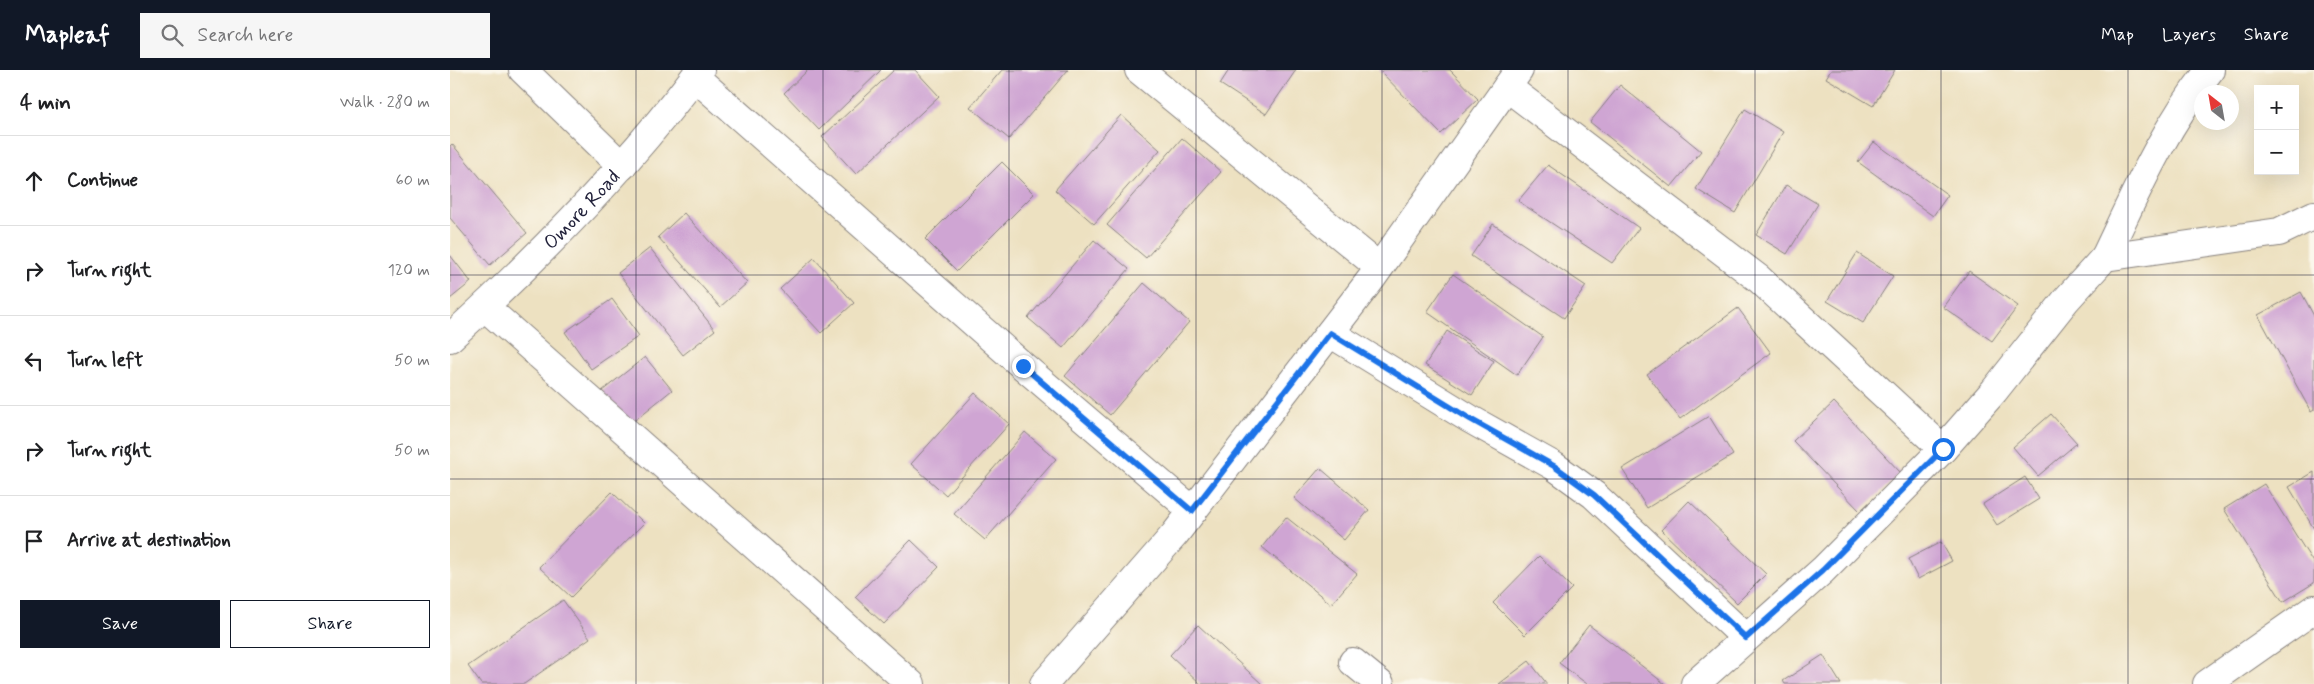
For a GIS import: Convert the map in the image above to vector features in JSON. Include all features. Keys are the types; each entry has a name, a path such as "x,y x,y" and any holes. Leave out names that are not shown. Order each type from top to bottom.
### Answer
{"street":[{"path":"523,70 622,166"},
{"path":"1139,70 1379,267"},
{"path":"1695,684 1823,570 1943,449 1994,391 2066,300 2105,256 2141,181 2186,99 2210,70"},
{"path":"698,73 1023,366 1192,511"},
{"name":"Omore Road","path":"450,338 485,306 622,166 698,73"},
{"path":"1044,684 1175,534 1379,267 1513,78 1759,279 1943,449"},
{"path":"2105,256 2279,232 2314,215"},
{"path":"485,306 911,684"},
{"path":"1330,333 1470,419 1554,466 1594,495 1746,638"},
{"path":"2207,684 2314,610"},
{"path":"1353,662 1380,684"}],"building":[{"path":"808,70 881,70 819,130 784,93"},
{"path":"894,70 915,70 939,96 856,174 822,137"},
{"path":"1002,70 1068,70 1009,139 970,107"},
{"path":"1229,70 1296,70 1266,114 1220,84"},
{"path":"1379,70 1450,70 1478,99 1441,134"},
{"path":"1831,70 1895,70 1873,106 1826,78"},
{"path":"1620,85 1701,151 1671,187 1590,122"},
{"path":"1745,109 1783,132 1735,213 1696,189"},
{"path":"1121,115 1160,150 1094,224 1055,190"},
{"path":"1182,138 1221,172 1146,258 1107,225"},
{"path":"1874,142 1948,195 1933,216 1858,162"},
{"path":"452,144 527,233 490,265 450,218 450,146"},
{"path":"1002,162 1034,194 957,271 925,239"},
{"path":"1548,165 1639,228 1612,263 1518,201"},
{"path":"1786,185 1818,204 1787,254 1756,235"},
{"path":"684,213 747,283 720,307 658,237"},
{"path":"1493,224 1586,286 1564,318 1471,256"},
{"path":"1094,240 1129,269 1063,348 1028,318"},
{"path":"650,248 715,330 683,355 618,273"},
{"path":"1857,253 1893,276 1863,323 1827,301"},
{"path":"450,255 471,282 450,299"},
{"path":"814,258 854,303 821,333 780,289"},
{"path":"1969,271 2018,306 1992,341 1943,307"},
{"path":"1453,274 1543,337 1517,375 1427,312"},
{"path":"1144,283 1189,322 1110,415 1065,376"},
{"path":"2301,292 2314,316 2314,410 2311,412 2258,315"},
{"path":"612,299 639,336 591,369 565,332"},
{"path":"1738,308 1771,353 1680,419 1647,374"},
{"path":"1447,331 1494,361 1472,395 1425,365"},
{"path":"645,357 672,390 629,425 602,391"},
{"path":"975,393 1009,424 946,495 911,464"},
{"path":"1834,402 1901,473 1860,511 1793,441"},
{"path":"2051,414 2077,443 2038,476 2013,447"},
{"path":"1709,416 1733,455 1647,508 1622,469"},
{"path":"1025,432 1056,459 985,540 954,514"},
{"path":"1320,468 1369,510 1344,540 1294,498"},
{"path":"2314,472 2314,529 2289,487"},
{"path":"2025,477 2039,499 1997,525 1983,504"},
{"path":"2264,484 2314,564 2314,583 2283,602 2224,509"},
{"path":"612,492 644,523 571,597 539,567"},
{"path":"1689,501 1766,574 1737,603 1661,530"},
{"path":"1286,517 1357,574 1331,604 1262,547"},
{"path":"911,540 939,567 884,624 855,597"},
{"path":"1941,542 1952,561 1918,579 1908,559"},
{"path":"1539,556 1572,588 1525,635 1493,603"},
{"path":"563,600 590,638 524,684 481,684 468,666"},
{"path":"1198,625 1262,684 1201,684 1170,655"},
{"path":"1589,625 1665,684 1587,684 1559,663"},
{"path":"1823,655 1841,684 1785,684 1783,681"},
{"path":"1529,661 1547,684 1499,684"}],"route":[{"path":"1023,366 1192,511 1330,333 1470,419 1511,440 1554,466 1594,495 1746,638 1823,570 1943,449"}]}
